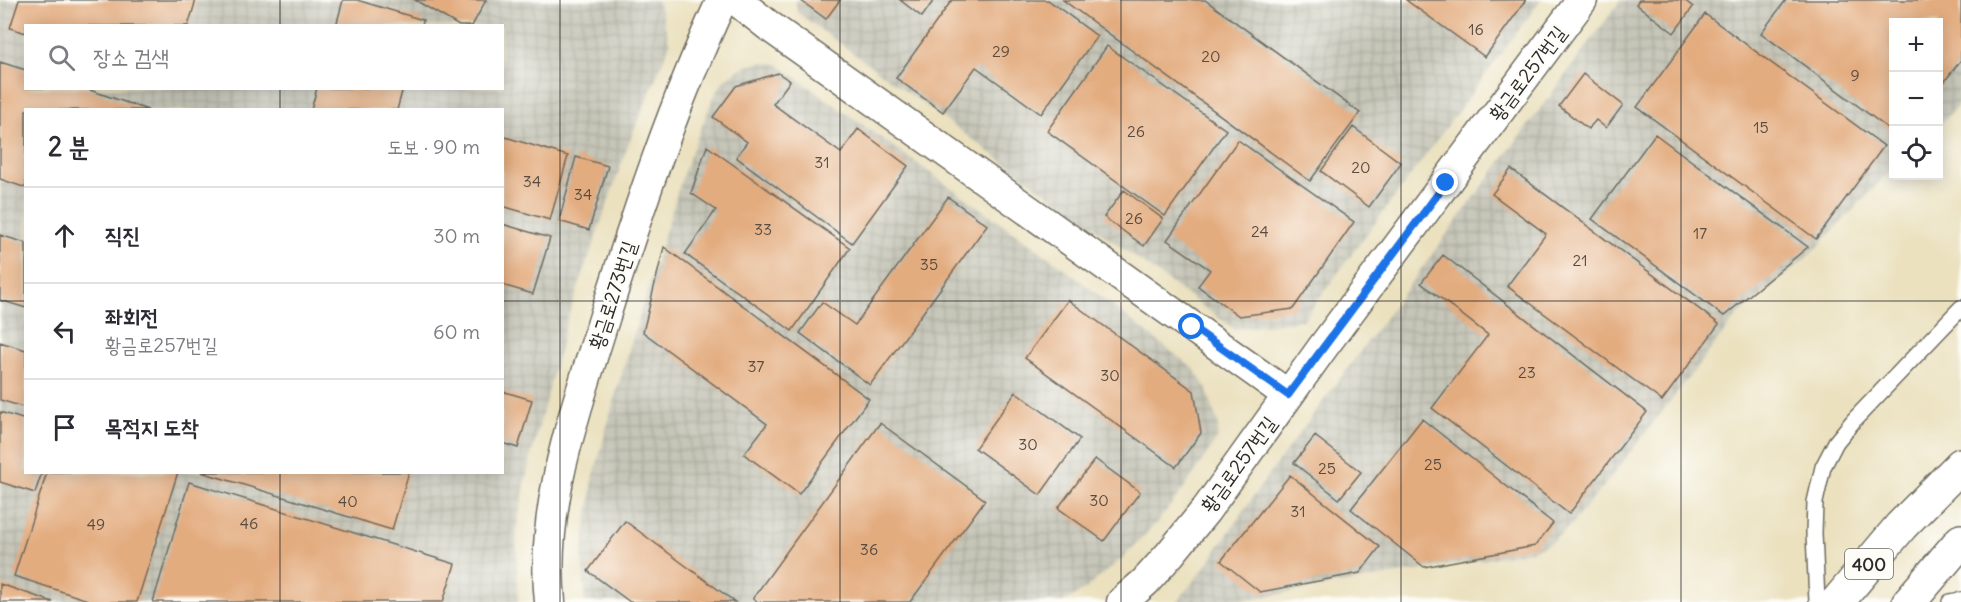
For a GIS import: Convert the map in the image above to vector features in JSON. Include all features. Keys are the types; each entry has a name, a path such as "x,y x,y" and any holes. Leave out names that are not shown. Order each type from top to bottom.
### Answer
{"highway":[{"name":"400","path":"1837,602 1901,525 1961,465"},
{"name":"400","path":"1909,602 1961,541"}],"street":[{"name":"황금로273번길","path":"550,602 548,581 550,531 556,487 571,427 629,241 669,123 722,0"},
{"path":"736,0 769,26 1288,395"},
{"name":"황금로257번길","path":"1122,602 1145,582 1206,510 1288,395 1582,0"}],"lane":[{"path":"1817,602 1815,502 1823,467 1836,442 1854,420 1961,308"},
{"path":"1950,602 1961,600"}],"shaded area":[{"path":"0,0 658,0 670,44 628,145 568,317 531,456 516,529 518,602 0,602"},
{"path":"795,0 1541,0 1303,320 1234,329 798,13"},
{"path":"1621,0 1961,0 1961,103 1943,121 1943,18 1889,18 1889,172 1812,253 1737,316 1607,482 1570,526 1551,542 1532,551 1257,598 1177,602 1207,564 1266,478"},
{"path":"760,62 777,64 1057,263 1194,369 1206,388 1218,423 1217,439 1184,488 1158,521 1124,557 1084,590 1064,602 585,602 582,555 593,479 615,396 685,168 712,101 723,81 741,68"}],"building":[{"path":"19,0 196,0 189,24 24,24 24,32 10,28"},
{"path":"343,0 357,0 423,20 422,24 337,24"},
{"path":"415,0 486,0 473,24 456,24"},
{"path":"800,0 840,0 826,19"},
{"path":"900,0 934,0 922,17"},
{"path":"952,0 1048,0 1097,36 1041,114 976,67 943,112 896,78"},
{"path":"1063,0 1205,0 1360,113 1310,181"},
{"path":"1406,0 1526,0 1485,57"},
{"path":"1639,0 1684,0 1693,7 1674,33 1636,4"},
{"path":"1786,0 1961,0 1961,60 1943,83 1943,18 1889,18 1889,129 1761,33"},
{"path":"1705,14 1884,146 1816,239 1637,107"},
{"path":"1107,46 1226,130 1165,216 1047,131"},
{"path":"0,62 24,69 24,90 90,90 142,108 24,108 24,187 0,179"},
{"path":"778,73 790,81 773,104 841,153 858,129 908,166 852,243 736,157 747,142 713,117 736,86"},
{"path":"1583,74 1623,105 1606,128 1596,120 1588,129 1559,106"},
{"path":"316,90 402,90 398,108 312,108"},
{"path":"1353,127 1401,163 1369,207 1321,171"},
{"path":"1655,134 1808,247 1724,316 1592,219"},
{"path":"504,137 568,156 550,220 504,207"},
{"path":"1238,140 1354,222 1293,309 1239,316 1198,286 1210,270 1167,240"},
{"path":"707,146 850,248 792,331 685,254 716,210 691,193"},
{"path":"576,157 608,166 589,230 559,221"},
{"path":"1511,169 1719,324 1662,401 1507,286 1546,234 1492,194"},
{"path":"1124,190 1163,219 1144,246 1104,217"},
{"path":"948,197 987,225 870,385 800,333 822,302 855,325"},
{"path":"504,225 550,238 533,294 504,286"},
{"path":"0,235 24,242 24,307 0,300"},
{"path":"664,247 869,399 799,494 744,454 767,424 643,332"},
{"path":"1443,255 1647,412 1569,514 1432,408 1488,335 1421,283"},
{"path":"1068,300 1194,391 1201,433 1176,467 1025,358"},
{"path":"0,342 24,349 24,407 0,400"},
{"path":"504,392 532,400 518,448 504,444"},
{"path":"1016,392 1080,439 1040,495 975,448"},
{"path":"0,412 24,419 24,474 41,474 35,493 0,482"},
{"path":"1422,419 1553,523 1535,546 1424,567 1351,509"},
{"path":"880,423 985,500 910,602 758,602 753,598"},
{"path":"1315,436 1361,472 1339,499 1294,463"},
{"path":"1095,459 1140,492 1104,541 1058,508"},
{"path":"46,474 177,474 137,602 94,602 14,576"},
{"path":"208,474 408,474 392,530"},
{"path":"1290,475 1380,547 1360,573 1260,592 1221,561"},
{"path":"189,482 455,564 443,602 153,602"},
{"path":"625,521 735,602 630,602 588,571"},
{"path":"0,584 53,602 0,602"}],"route":[{"path":"1192,327 1288,395 1446,183"}]}
